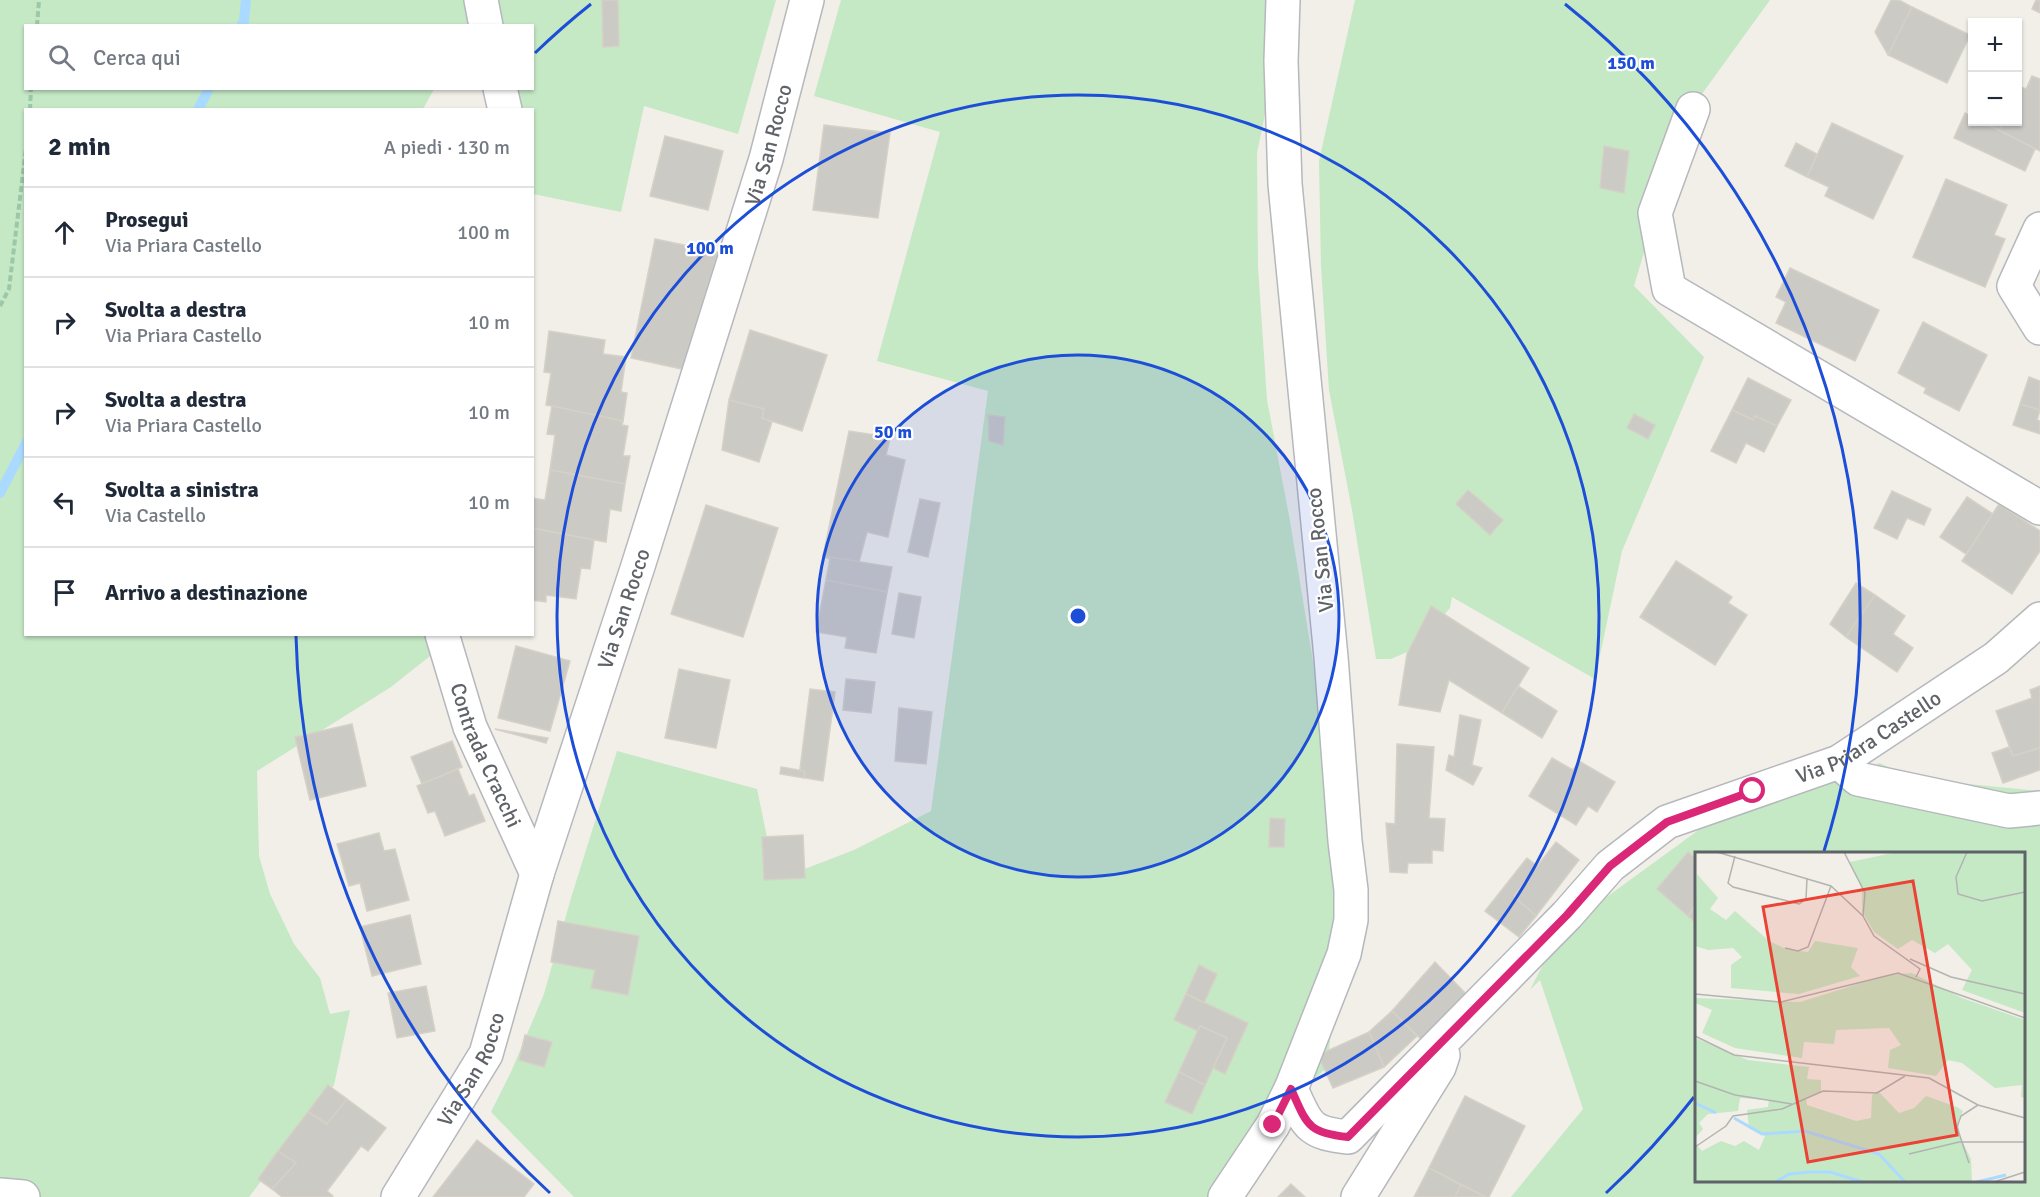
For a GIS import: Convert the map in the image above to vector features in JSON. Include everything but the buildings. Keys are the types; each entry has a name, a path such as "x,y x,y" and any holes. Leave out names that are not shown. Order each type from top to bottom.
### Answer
{"street":[{"path":"481,0 486,24"},
{"name":"Via San Rocco","path":"398,1197 486,1054 537,874 638,566 766,159 807,0"},
{"name":"Via San Rocco","path":"1225,1197 1273,1125 1291,1089 1344,954 1351,920 1351,890 1345,842 1331,657 1285,184 1281,62 1283,0"},
{"path":"500,90 505,108"},
{"path":"1693,109 1655,213 1670,289 2040,508"},
{"path":"2040,229 2014,286 2040,328"},
{"name":"Via Priara Castello","path":"1291,1089 1306,1122 1326,1135 1348,1137 1567,915 1610,866 1667,822 1839,762 1996,658 2040,619"},
{"name":"Contrada Cracchi","path":"443,636 470,727 537,874"},
{"path":"1839,762 1858,779 2009,811 2040,808"},
{"path":"1358,1197 1439,1067 1449,1036"},
{"path":"0,1195 22,1197"}],"path":[{"path":"37,24 39,0"},
{"path":"30,108 32,90"},
{"path":"0,306 9,289 24,165"}],"green space":[{"path":"0,0 776,0 738,134 644,106 621,212 534,194 534,108 506,108 501,90 534,90 534,24 24,24 24,90 433,90 424,108 24,108 24,636 454,637 391,687 257,771 259,856 270,894 294,944 320,978 330,1014 350,1010 334,1085 249,1197 0,1197"},
{"path":"841,0 1291,0 1257,153 1258,267 1267,400 1290,521 1340,826 1332,1022 1327,1067 1264,1129 1218,1197 574,1197 491,1112 511,1072 544,994 617,751 757,789 776,880 854,850 931,811 988,391 877,361 940,132 814,96"},
{"path":"1355,0 1770,0 1683,120 1634,286 1704,357 1622,551 1595,679 1452,597 1450,608 1414,649 1391,659 1376,659 1352,510 1329,390 1321,266 1319,161"},
{"path":"1879,763 1917,779 2040,791 2040,1197 1511,1197 1583,1109 1540,980 1530,990 1560,931 1700,829"}],"waterway":[{"path":"242,24 246,0"},
{"path":"199,108 208,90"},
{"path":"0,493 24,447"}],"route":[{"path":"1273,1125 1291,1089 1306,1122 1326,1135 1348,1137 1567,915 1610,866 1667,822 1753,791"}]}
